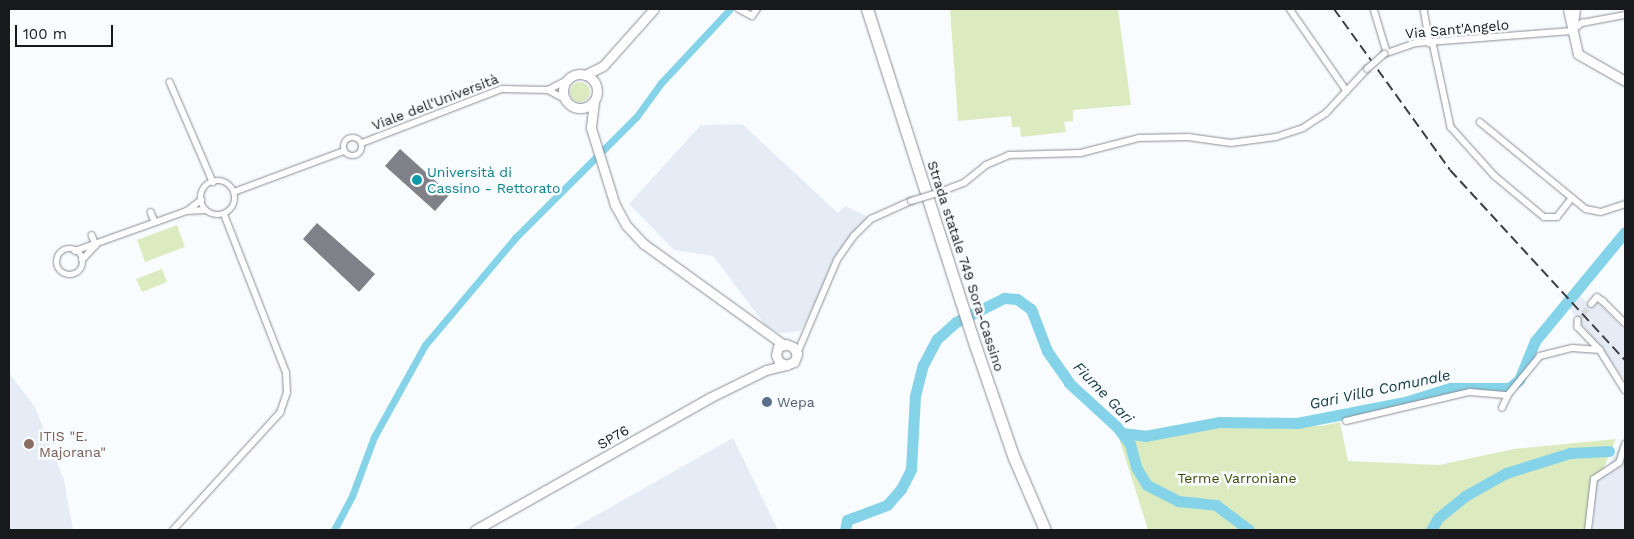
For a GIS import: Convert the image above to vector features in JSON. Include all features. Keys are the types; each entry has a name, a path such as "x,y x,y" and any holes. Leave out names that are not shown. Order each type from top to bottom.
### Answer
{"highway":[{"path":"862,9 880,45"},
{"name":"Strada statale 749 Sora-Cassino","path":"867,9 975,345 1014,458 1044,530"},
{"path":"872,9 880,45"}],"street":[{"path":"592,128 565,99 566,81 585,75 603,66 654,9"},
{"path":"739,9 744,14 752,16 758,9"},
{"path":"1290,9 1347,91"},
{"path":"1374,9 1386,53"},
{"path":"1424,9 1451,127 1495,176 1544,217 1557,217 1572,198"},
{"path":"1568,9 1572,31 1583,60 1625,81"},
{"path":"1572,31 1575,9"},
{"path":"1572,31 1582,23 1625,15"},
{"name":"Via Sant'Angelo","path":"797,354 802,336 841,255 871,219 911,201 964,183 986,165 1009,155 1081,153 1139,138 1188,137 1231,143 1276,137 1303,128 1347,91 1367,69 1386,53 1403,45 1572,31"},
{"path":"603,66 594,102 592,128 615,205 626,225 644,244 768,336 786,345 797,354 794,362 786,365 779,362 768,336"},
{"path":"585,75 598,89"},
{"name":"Viale dell'Università","path":"548,90 566,81"},
{"path":"170,82 213,182"},
{"name":"Viale dell'Università","path":"362,143 502,88 548,90 565,99"},
{"path":"575,108 586,108 594,102"},
{"path":"1480,122 1572,198 1593,212 1625,204"},
{"path":"234,192 344,151 349,138 362,143 357,155 351,156 344,151"},
{"path":"187,211 201,200 204,189 213,182 228,184 234,192 234,206 224,215"},
{"path":"201,200 205,210"},
{"path":"96,245 82,260 76,273 60,271 60,255 96,245 187,211 205,210 224,215"},
{"path":"151,212 155,222"},
{"path":"173,530 280,413 287,393 286,373 224,215"},
{"path":"92,235 96,245"},
{"path":"75,251 82,260"},
{"path":"1591,304 1597,297 1625,323"},
{"path":"1578,320 1578,327 1600,350 1625,390"},
{"path":"786,345 802,336"},
{"name":"SP76","path":"766,370 776,354 786,345"},
{"path":"1502,408 1508,395 1540,356 1572,348 1600,350"},
{"name":"SP76","path":"475,530 766,370 786,365"},
{"path":"1346,421 1470,392 1508,395"},
{"path":"1588,530 1594,480 1619,463 1625,444"}],"shaded area":[{"path":"742,124 838,213 845,206 868,217 843,245 802,329 795,332 780,333 766,326 713,256 674,250 629,204 701,125"},
{"path":"1579,295 1593,307 1598,302 1625,330 1625,380 1568,306"},
{"name":"ITIS \"E. Majorana\"","path":"9,373 35,407 64,480 73,530 9,530"},
{"path":"733,438 778,530 570,530"},
{"path":"1625,438 1625,530 1593,530 1596,485"}],"green space":[{"path":"950,9 1118,9 1131,105 1073,110 1073,121 1064,122 1066,132 1021,137 1020,127 1012,127 1011,116 958,121"},
{"path":"580,82 587,85 590,92 587,99 580,102 573,99 570,92 573,85"},
{"path":"177,225 185,247 145,262 137,240"},
{"path":"162,269 167,282 142,292 136,279"},
{"name":"Terme Varroniane","path":"1340,422 1348,461 1439,465 1514,449 1616,439 1589,502 1591,530 1148,530 1118,435 1166,436 1220,425 1321,426"}],"building":[{"name":"Università di Cassino - Rettorato","path":"400,149 450,194 435,211 385,166"},
{"path":"317,223 375,274 359,292 303,239"}],"waterway":[{"path":"334,530 352,496 374,437 425,345 515,238 637,116 661,83 730,9"},
{"name":"Gari Villa Comunale","path":"1122,433 1145,436 1219,422 1297,423 1405,402 1450,388 1509,388 1519,380 1535,341 1625,232"},
{"name":"Fiume Gari","path":"845,530 847,520 887,505 901,489 911,469 915,396 923,365 937,339 956,322 1004,298 1017,299 1031,309 1047,351 1069,383 1117,427 1130,444 1136,467 1147,485 1179,501 1216,505 1249,530"},
{"name":"Fiume Gari","path":"1431,530 1438,518 1465,496 1506,473 1570,453 1609,451"}],"tunnel":[{"path":"1578,320 1591,304"}],"railway":[{"path":"1334,9 1450,170 1625,360"}],"place":[{"name":"Università di Cassino - Rettorato","path":"417,180"},
{"name":"Wepa","path":"767,402"},
{"name":"ITIS \"E. Majorana\"","path":"29,444"}]}
